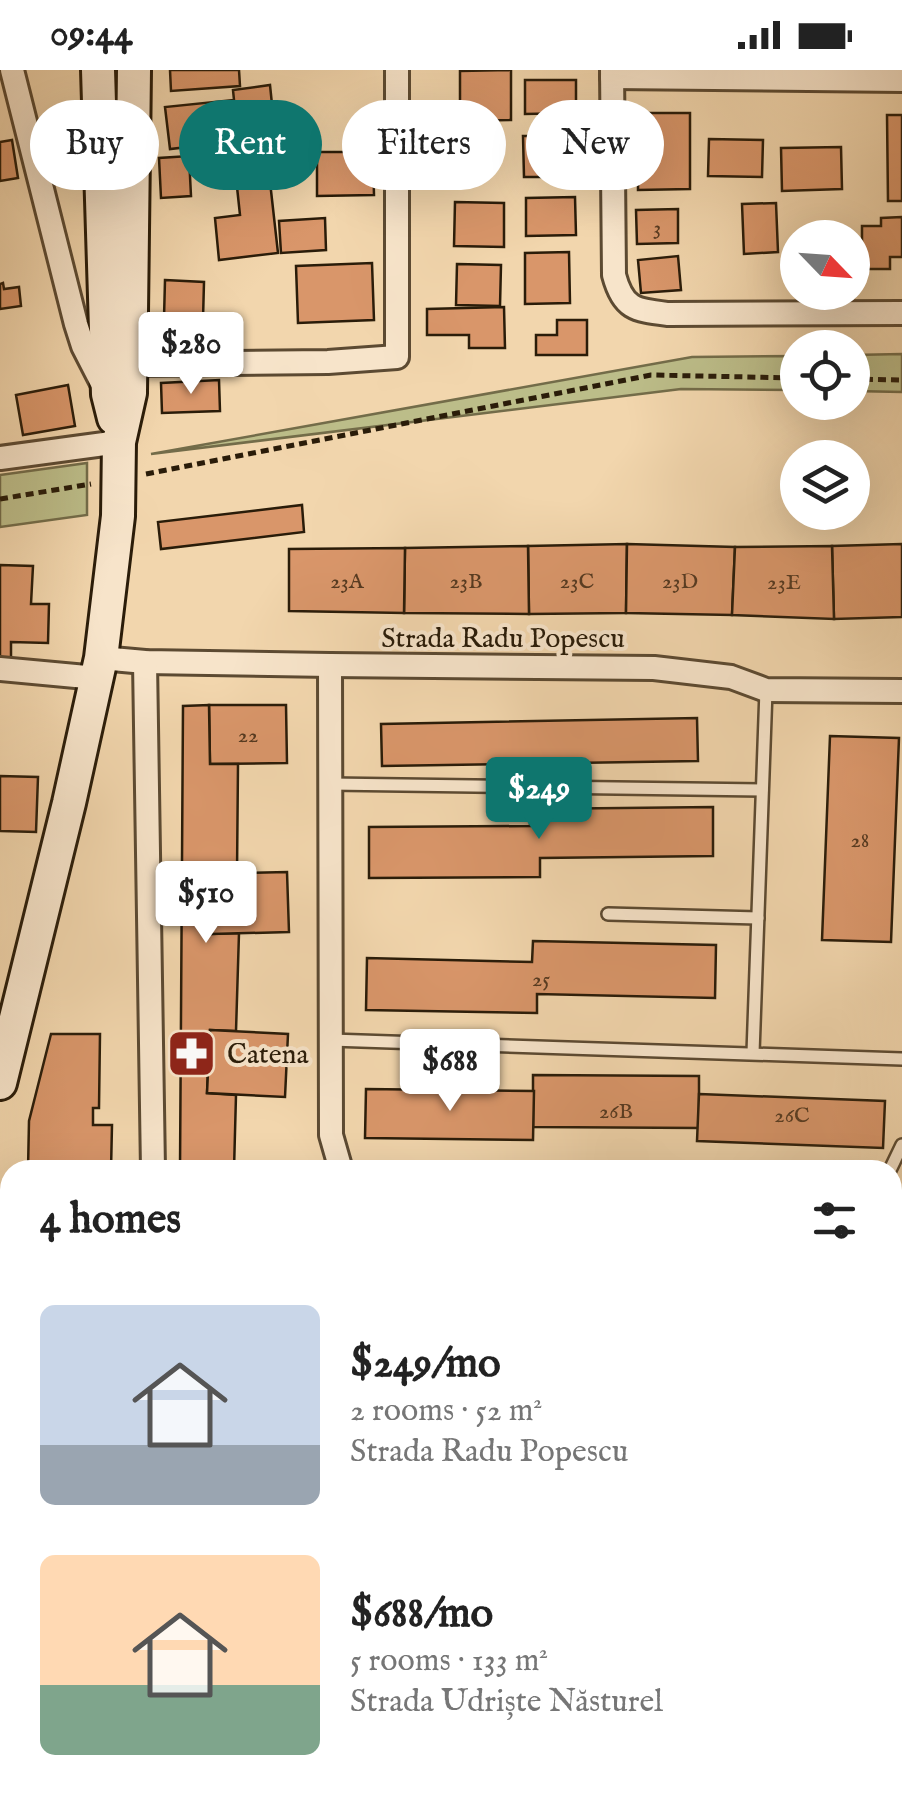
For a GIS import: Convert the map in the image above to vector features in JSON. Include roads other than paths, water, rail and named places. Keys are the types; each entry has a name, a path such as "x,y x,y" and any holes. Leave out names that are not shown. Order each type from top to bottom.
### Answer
{"main road":[{"path":"98,70 108,394 119,442"},
{"path":"0,1082 99,668 114,566 119,442 130,393 134,70"}],"street":[{"path":"12,70 76,324 108,394"},
{"path":"130,364 328,362 397,357 397,70"},
{"path":"902,80 612,73 614,275 618,292 627,304 646,312 668,314 902,313"},
{"path":"0,458 119,442"},
{"path":"145,662 153,1160"},
{"name":"Strada Radu Popescu","path":"0,669 99,668 145,662 654,668 730,676 766,690 902,691"},
{"path":"330,665 331,1134 338,1160"}],"lane":[{"path":"752,1053 766,690"},
{"path":"330,784 762,790"},
{"path":"608,914 758,918"},
{"path":"331,1040 902,1059"}],"place":[{"name":"Catena","path":"192,1053"}]}
